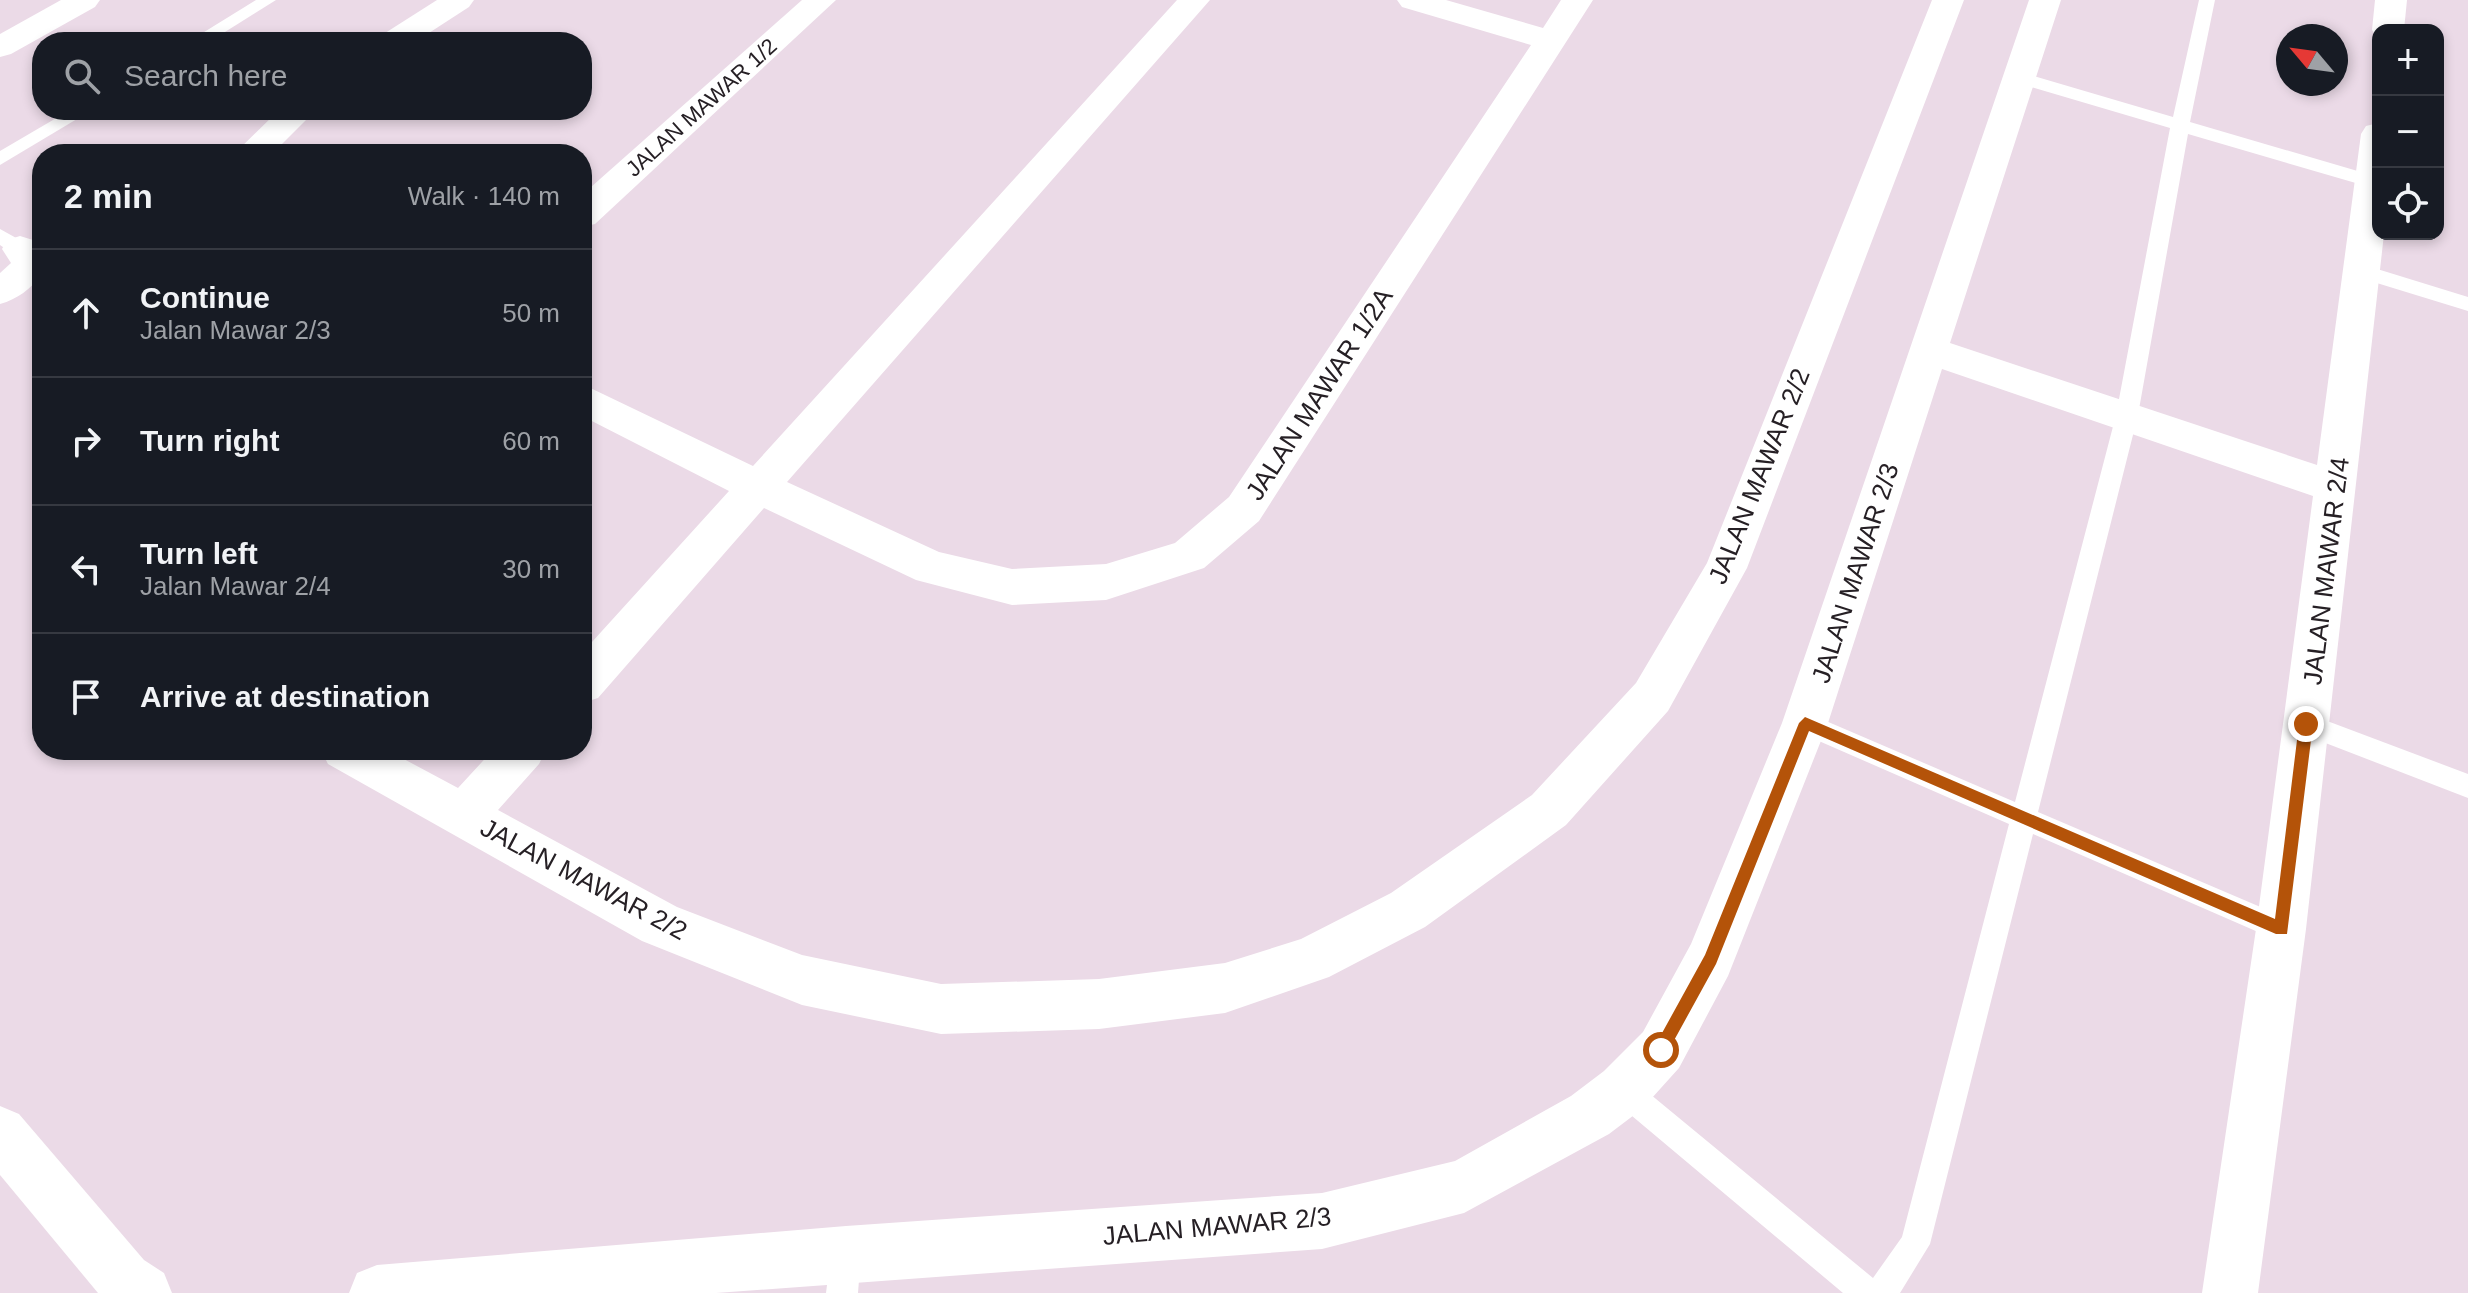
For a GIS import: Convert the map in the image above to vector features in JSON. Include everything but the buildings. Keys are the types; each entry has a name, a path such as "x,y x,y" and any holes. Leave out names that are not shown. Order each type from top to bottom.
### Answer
{"street":[{"path":"0,47 84,0"},
{"path":"408,32 458,0"},
{"name":"JALAN MAWAR 1/2","path":"592,206 820,0"},
{"path":"592,673 1194,0"},
{"path":"1413,0 1551,41"},
{"name":"JALAN MAWAR 1/2A","path":"760,488 931,568 1012,587 1106,582 1189,556 1244,509 1577,0"},
{"name":"JALAN MAWAR 2/2","path":"362,760 674,929 802,980 941,1009 1099,1004 1225,988 1311,960 1408,910 1549,810 1652,697 1726,568 1948,0"},
{"name":"JALAN MAWAR 2/3","path":"377,1293 844,1274 1322,1221 1464,1186 1590,1115 1623,1090 1661,1050 1710,959 1805,723 2045,0"},
{"path":"2389,24 2391,0"},
{"path":"262,144 288,120"},
{"name":"JALAN MAWAR 2/4","path":"2230,1293 2281,929 2372,189"},
{"path":"0,291 18,279 30,265 10,242"},
{"path":"1929,350 2337,488"},
{"path":"592,404 760,488"},
{"path":"464,815 514,760"},
{"path":"0,1133 124,1280 144,1293"}],"lane":[{"path":"214,32 268,0"},
{"path":"1881,1293 1915,1244 2026,818 2127,415 2180,125 2207,0"},
{"path":"2020,78 2372,182"},
{"path":"0,159 66,120"},
{"path":"2361,271 2468,304"},
{"path":"1805,723 2281,929"},
{"path":"2306,724 2468,786"},
{"path":"1623,1090 1867,1293"}],"route":[{"path":"1661,1050 1710,959 1805,723 2281,929 2306,724"}]}
